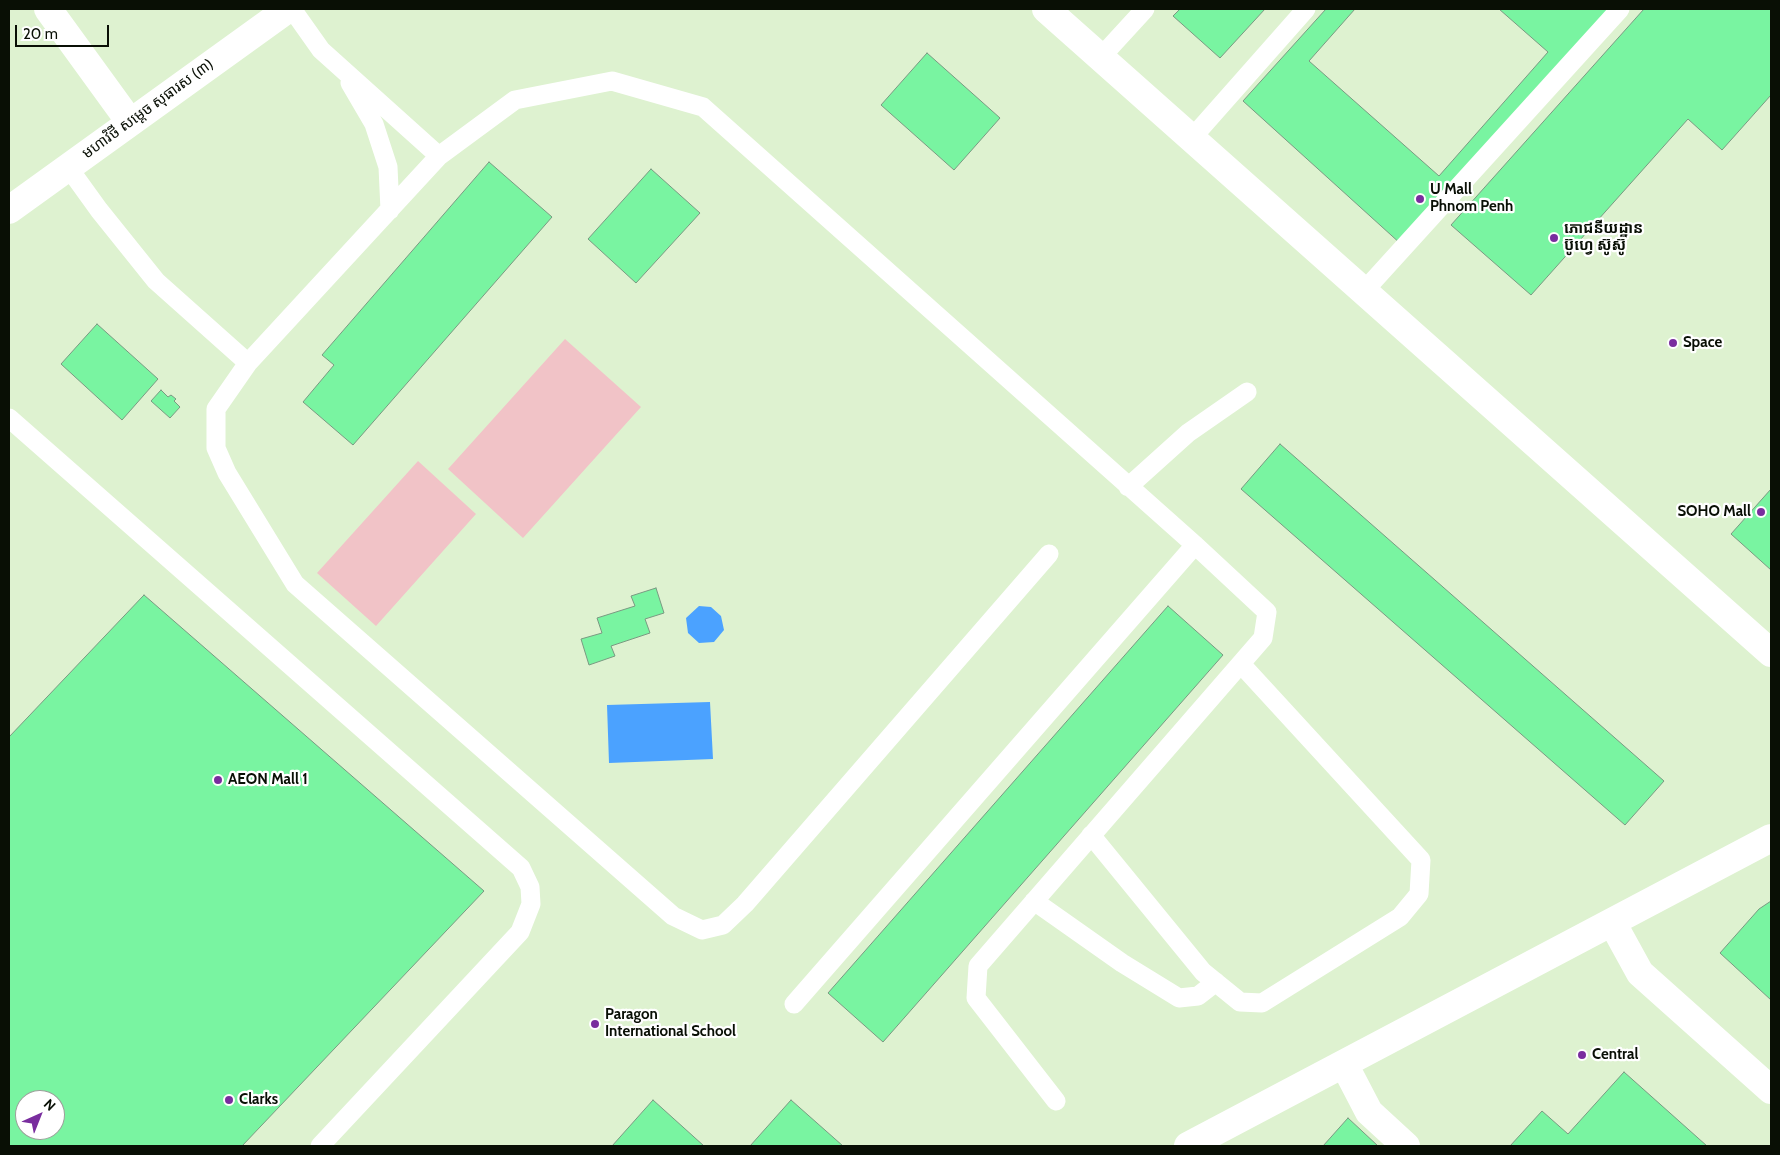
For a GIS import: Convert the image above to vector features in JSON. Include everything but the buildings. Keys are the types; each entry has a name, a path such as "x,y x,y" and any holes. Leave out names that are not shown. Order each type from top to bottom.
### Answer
{"main road":[{"path":"48,9 130,122"},
{"name":"មហាវិថី សម្តេច សុធារស (៣)","path":"9,210 290,9"},
{"path":"1059,13 1101,57 1771,653"},
{"path":"1188,1146 1771,838"},
{"path":"1612,922 1640,973 1771,1090"},
{"path":"1344,1064 1369,1112 1406,1146"}],"lane":[{"path":"290,9 322,50 439,156"},
{"path":"1101,57 1145,9"},
{"path":"1192,138 1306,9"},
{"path":"1364,291 1620,9"},
{"path":"340,67 374,124 388,168 390,210"},
{"path":"1049,554 745,904 723,925 702,930 673,916 295,584 227,473 216,448 216,408 248,363 439,156 516,100 612,81 703,107 1195,545 1267,612 1263,638 978,966 976,998 1056,1101"},
{"path":"68,167 99,210 156,281 248,363"},
{"path":"1128,487 1188,433 1247,392"},
{"path":"9,418 521,868 530,887 531,904 520,932 320,1146"},
{"path":"794,1004 1195,545"},
{"path":"1091,835 1202,972 1240,1002 1262,1003 1400,918 1418,894 1421,860 1241,664"},
{"path":"1034,901 1122,963 1179,998 1198,996 1216,982"}],"shaded area":[{"path":"565,339 641,407 523,538 448,469"},
{"path":"418,461 476,514 376,626 317,573"}],"water":[{"path":"699,606 711,607 721,616 724,630 714,642 699,643 688,633 686,618"},
{"path":"710,702 713,759 609,763 607,705"}],"place":[{"name":"U Mall Phnom Penh","path":"1420,199"},
{"name":"ភោជនីយដ្ឋាន ប៊ូហ្វេ ស៊ូស៊ូ","path":"1554,238"},
{"name":"Space","path":"1673,343"},
{"name":"SOHO Mall","path":"1761,512"},
{"name":"AEON Mall 1","path":"218,780"},
{"name":"Paragon International School","path":"595,1024"},
{"name":"Central","path":"1582,1055"},
{"name":"Clarks","path":"229,1100"}]}
